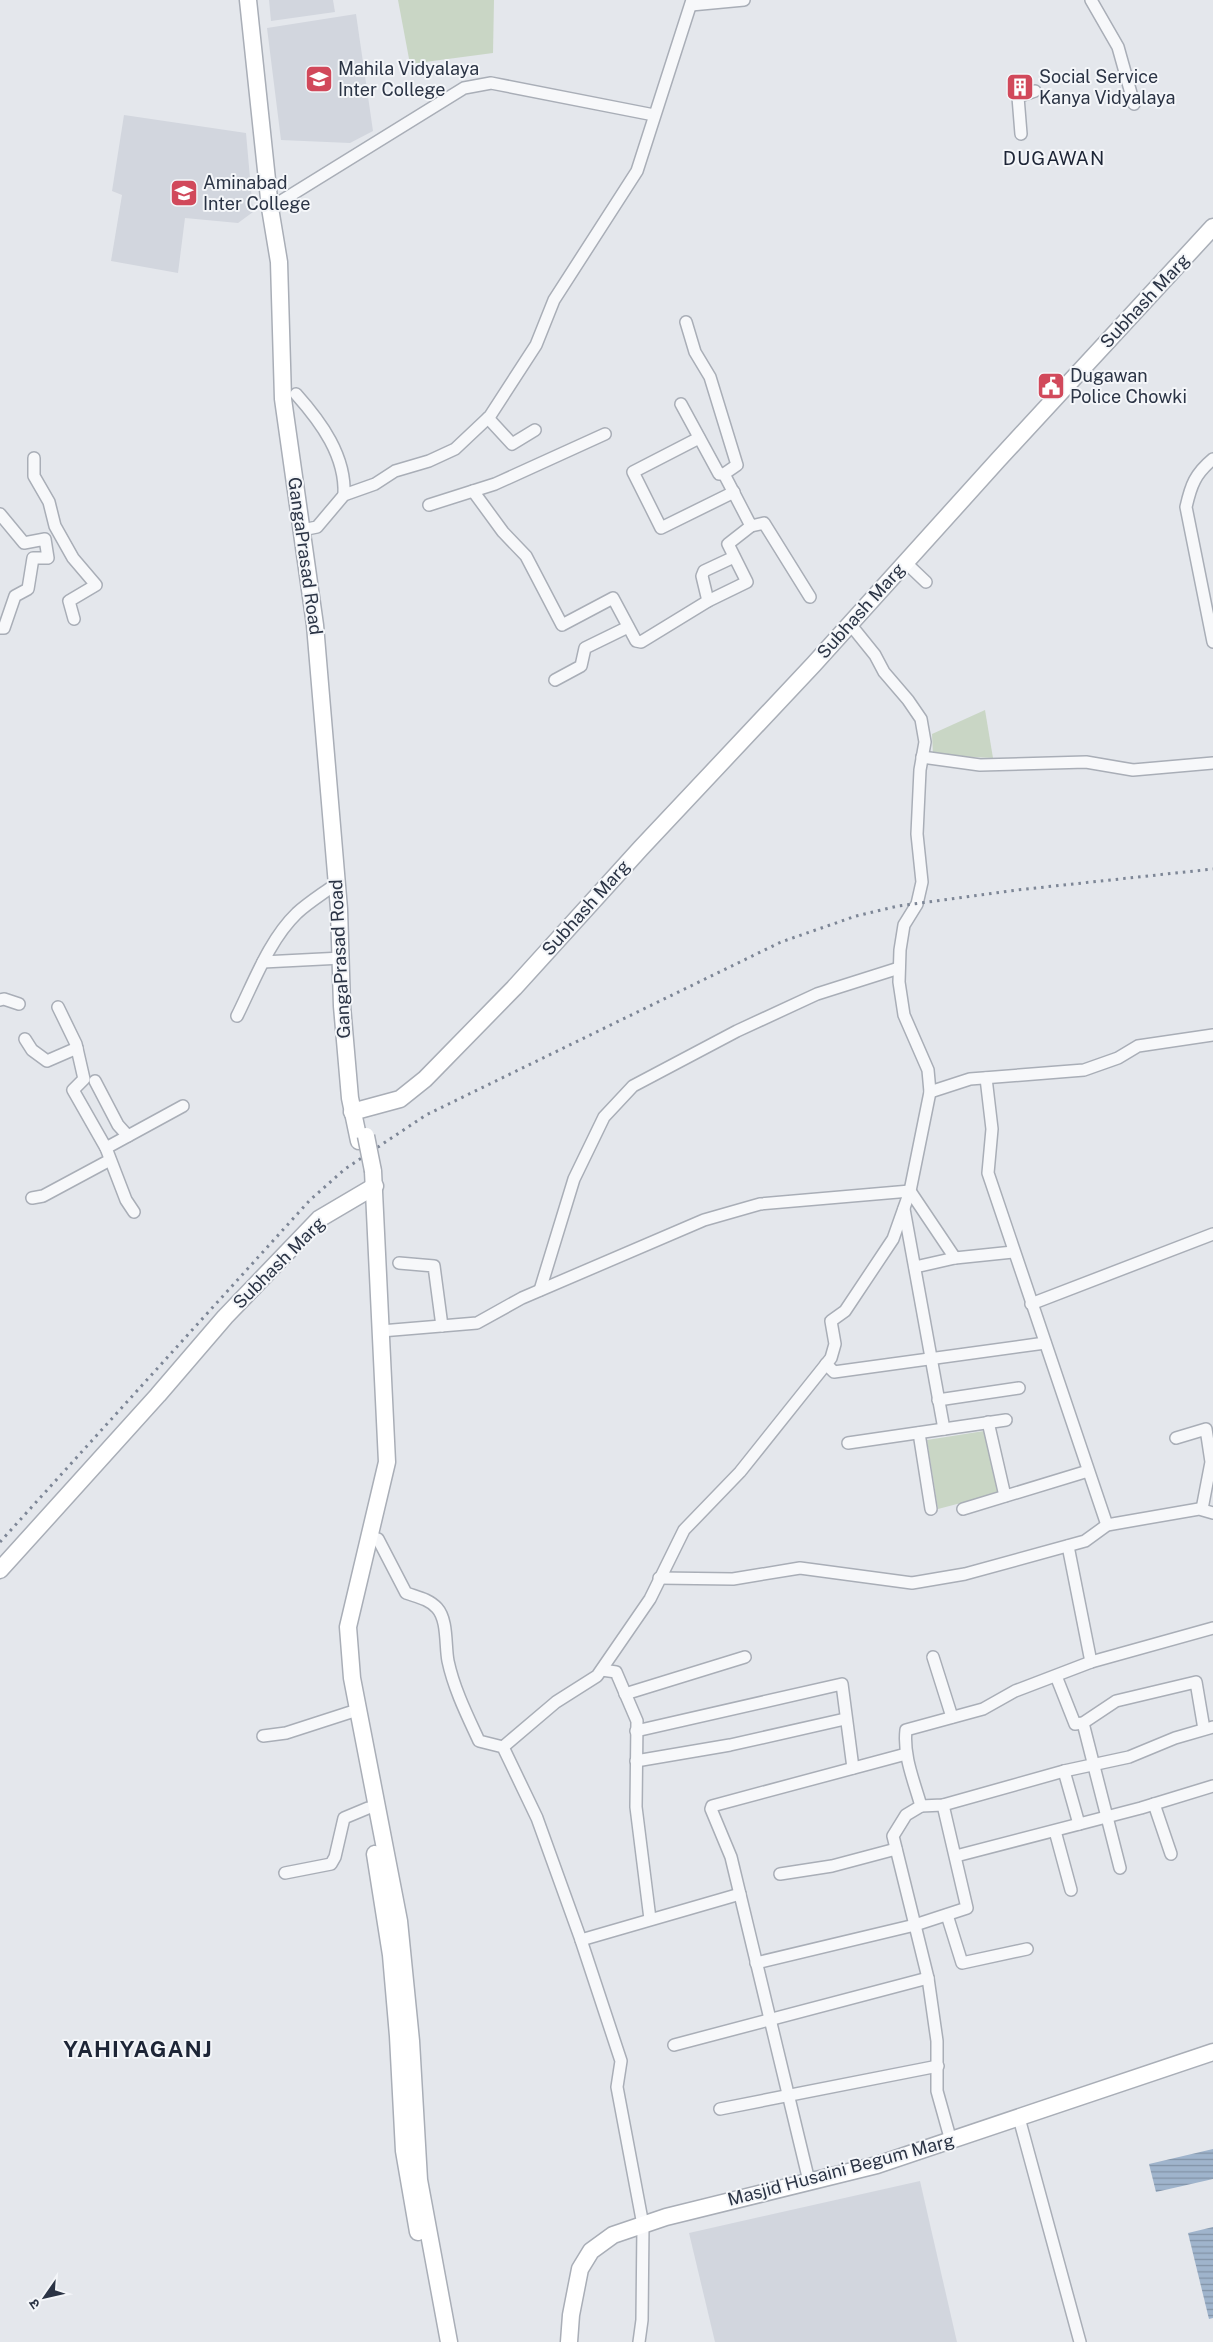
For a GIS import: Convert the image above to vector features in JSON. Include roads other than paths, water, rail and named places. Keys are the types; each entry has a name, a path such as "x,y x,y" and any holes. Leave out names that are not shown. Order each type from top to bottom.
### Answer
{"street":[{"name":"GangaPrasad Road","path":"248,0 270,208 279,262 283,399 315,624 337,882 342,958 339,967 355,1111"},
{"path":"302,530 317,527 344,495 375,484 394,471 429,461 455,449 488,418 536,345 554,300 637,171 691,2 744,0"},
{"path":"1091,0 1118,47 1134,104"},
{"path":"270,208 464,88 491,83 654,116"},
{"path":"1021,134 1018,97 1035,91"},
{"name":"Subhash Marg","path":"355,1111 400,1099 424,1079 514,988 1213,227"},
{"path":"681,404 718,474 724,474 737,465 710,377 695,352 686,322"},
{"path":"296,394 325,430 339,461 344,483 344,495"},
{"path":"488,418 512,444 535,430"},
{"path":"429,504 495,484 605,434"},
{"path":"699,438 633,472 661,528 734,492"},
{"path":"34,458 34,476 49,502 60,534 73,558 96,584 69,601 74,619"},
{"path":"1213,459 1200,469 1190,487 1186,507 1213,642"},
{"path":"724,474 751,526"},
{"path":"472,491 503,532 526,556 562,625 613,598 636,641 641,642 708,601 747,582 728,544 751,526 764,523 810,596"},
{"path":"0,514 24,543 60,534"},
{"path":"0,628 4,628 14,596 28,589 33,558 48,558 45,539"},
{"path":"708,601 702,576 704,571 734,557"},
{"path":"905,562 926,582"},
{"path":"503,1747 556,1702 597,1676 650,1598 684,1530 740,1472 831,1358 835,1344 831,1321 845,1311 892,1239 910,1191 930,1092 928,1070 904,1015 899,968 904,925 916,904 922,882 917,834 920,770 925,742 921,719 908,700 884,672 875,655 850,624"},
{"path":"554,680 581,666 586,648 628,627"},
{"path":"922,757 980,765 1086,762 1133,770 1213,763"},
{"path":"237,1016 264,962 297,914 337,882"},
{"path":"264,962 342,958"},
{"path":"540,1290 574,1179 604,1117 633,1086 737,1031 817,994 899,968"},
{"path":"0,1000 4,999 19,1004"},
{"path":"58,1007 77,1048 84,1079 73,1090 106,1148 126,1200 134,1212"},
{"path":"930,1092 970,1080 1084,1070 1118,1058 1138,1046 1213,1035"},
{"path":"25,1039 32,1050 47,1062 77,1048"},
{"path":"986,1078 992,1129 988,1173 1107,1525"},
{"path":"96,1081 118,1125 128,1136"},
{"path":"106,1148 183,1106"},
{"path":"355,1111 362,1138 369,1181 381,1331 387,1462 348,1627 352,1678 399,1921 411,2041 419,2180 449,2342"},
{"path":"32,1198 44,1196 110,1160"},
{"path":"369,1181 376,1458 364,1530 340,1623 340,1659 368,1808 391,1955 408,2184 428,2274 439,2342"},
{"name":"Subhash Marg","path":"0,1570 158,1395 225,1317 319,1219 369,1181"},
{"path":"381,1331 477,1323 540,1290 704,1220 760,1204 910,1191"},
{"path":"910,1191 955,1258"},
{"path":"904,1207 944,1429"},
{"path":"1031,1304 1213,1234"},
{"path":"915,1267 955,1258 1014,1252"},
{"path":"399,1263 434,1266 442,1326"},
{"path":"826,1364 834,1372 1045,1343"},
{"path":"938,1400 1019,1388"},
{"path":"848,1444 1006,1420"},
{"path":"988,1422 1006,1496"},
{"path":"1176,1438 1206,1429 1212,1462 1204,1508"},
{"path":"919,1433 931,1509"},
{"path":"963,1509 1088,1471"},
{"path":"659,1578 733,1579 800,1568 912,1583 965,1574 1085,1541 1107,1525 1204,1508 1213,1513"},
{"path":"369,1538 378,1539 406,1593 426,1599 439,1609 444,1626 448,1661 460,1701 479,1741 503,1747"},
{"path":"1068,1546 1091,1662"},
{"path":"921,1806 906,1754 906,1730 983,1709 1015,1691 1091,1662 1213,1628"},
{"path":"625,1694 745,1657"},
{"path":"933,1657 952,1717"},
{"path":"602,1670 616,1672 636,1721 636,1807 650,1918"},
{"path":"951,2141 938,2090 938,2066 928,1978 893,1836 906,1815 921,1806 942,1805 1064,1771 1129,1757 1175,1738 1208,1728 1196,1682 1116,1701 1083,1723 1075,1724 1056,1676"},
{"path":"636,1731 842,1684 845,1719 853,1768"},
{"path":"263,1736 286,1733 351,1712"},
{"path":"636,1761 730,1746 845,1719"},
{"path":"1083,1723 1120,1868"},
{"path":"503,1747 537,1818 582,1940 621,2061 617,2087 643,2225 642,2320 639,2342"},
{"path":"809,2182 731,1857 711,1809 712,1806 906,1754"},
{"path":"1064,1771 1079,1824"},
{"path":"956,1856 1107,1817 1213,1786"},
{"path":"1154,1804 1171,1854"},
{"path":"756,1963 915,1925 968,1906 942,1805"},
{"path":"285,1873 331,1864 336,1857 344,1818 368,1808"},
{"path":"1055,1830 1070,1890"},
{"path":"780,1874 832,1866 896,1849"},
{"path":"582,1940 650,1918 740,1894"},
{"path":"947,1915 962,1963 1027,1949"},
{"path":"674,2045 928,1978"},
{"name":"Masjid Husaini Begum Marg","path":"568,2342 580,2269 590,2251 614,2235 666,2216 878,2164 1213,2052"},
{"path":"720,2109 938,2066"},
{"path":"1019,2118 1080,2342"}],"water":[{"path":"1213,2149 1213,2179 1156,2192 1149,2164"},
{"path":"1213,2227 1213,2318 1209,2319 1188,2233"}],"railway":[{"path":"0,1542 310,1200 345,1169 426,1115 781,942 856,916 898,906 1017,890 1213,869"}],"place":[{"name":"Mahila Vidyalaya Inter College","path":"319,79"},
{"name":"Social Service Kanya Vidyalaya","path":"1020,87"},
{"name":"Aminabad Inter College","path":"184,193"},
{"name":"Dugawan Police Chowki","path":"1051,386"}],"district":[{"name":"DUGAWAN","path":"1054,158"},
{"name":"YAHIYAGANJ","path":"138,2049"}]}
